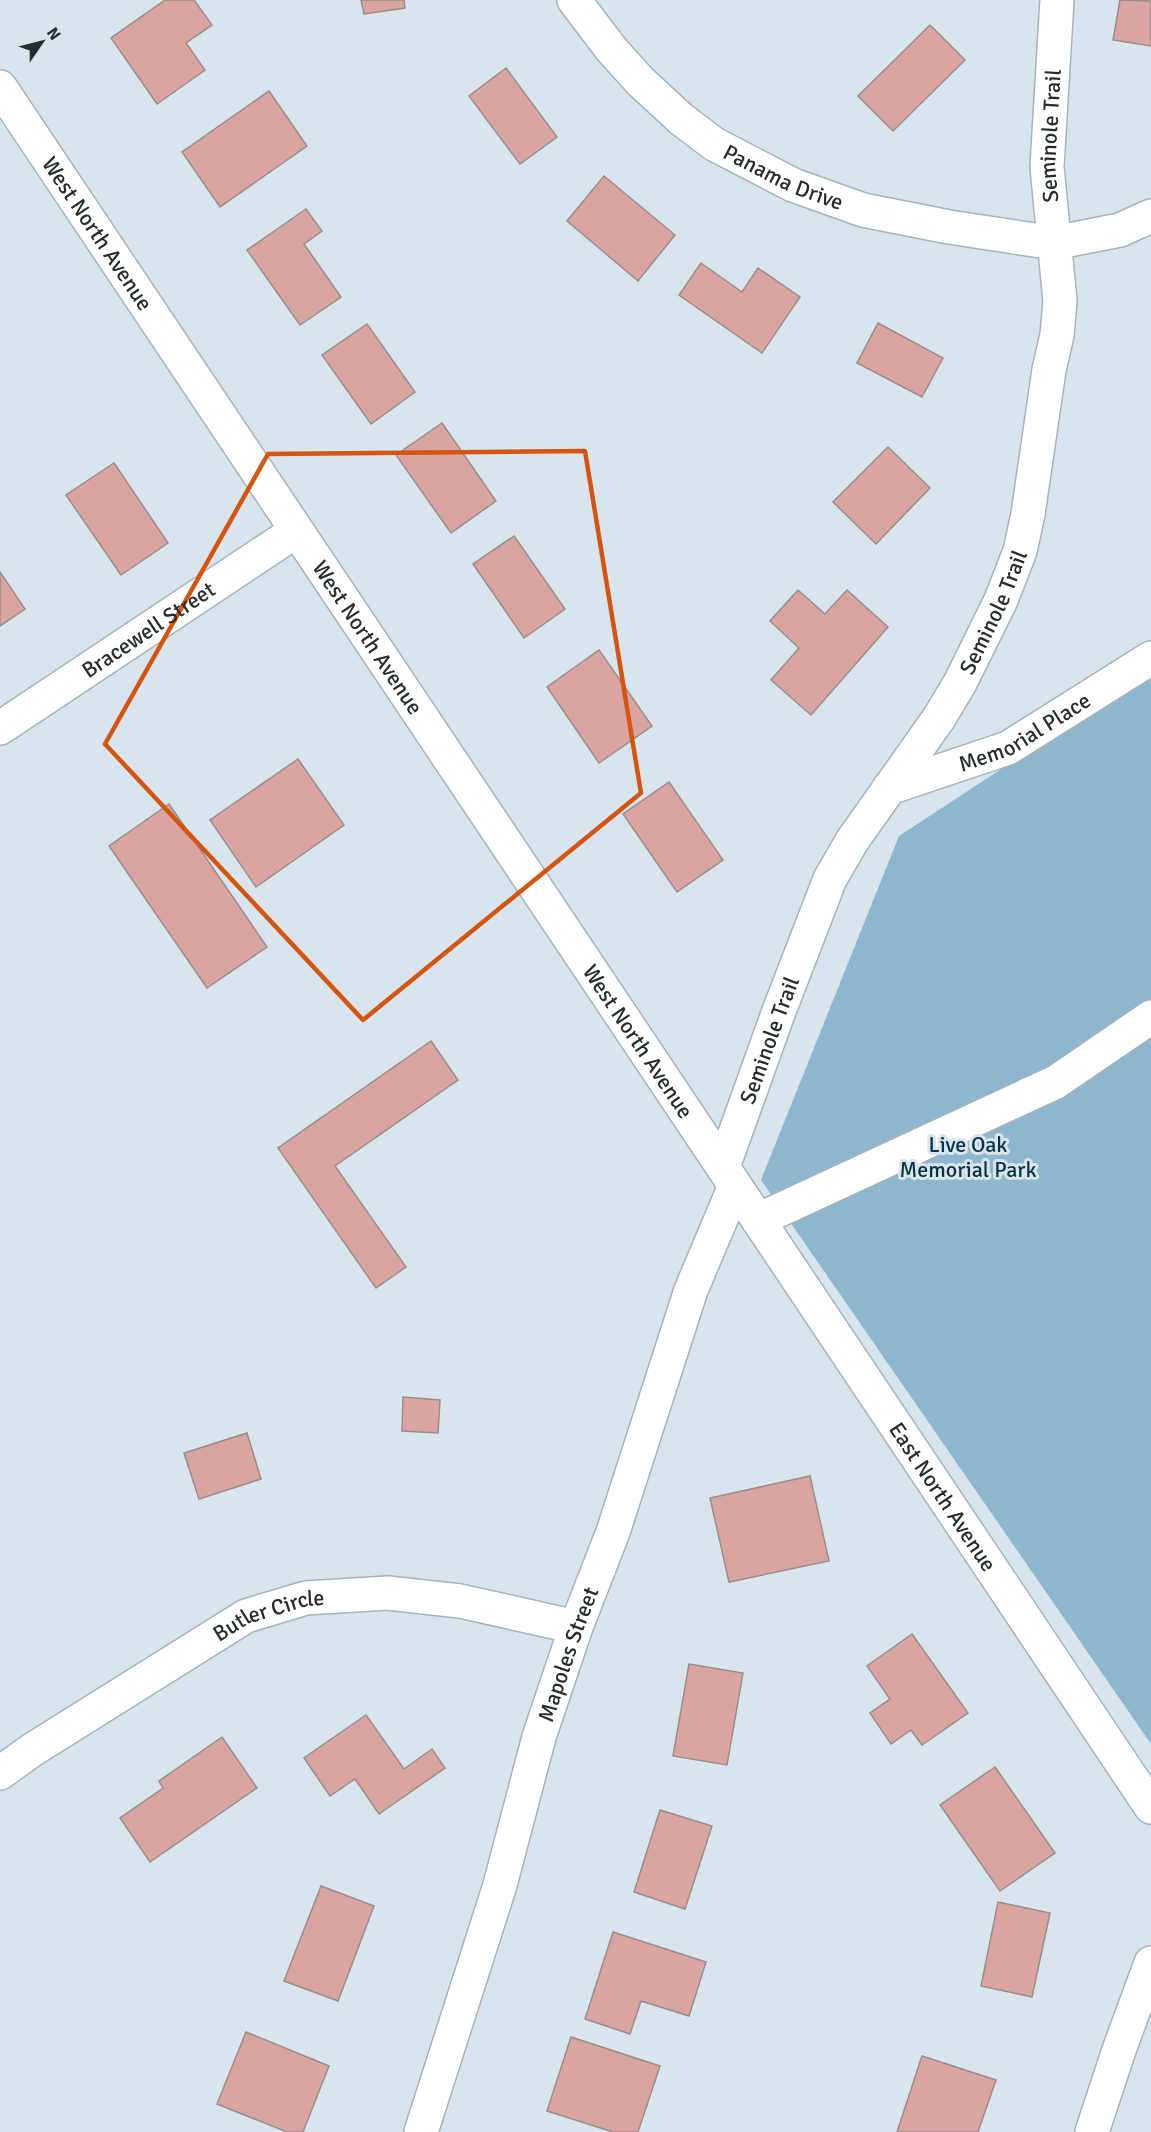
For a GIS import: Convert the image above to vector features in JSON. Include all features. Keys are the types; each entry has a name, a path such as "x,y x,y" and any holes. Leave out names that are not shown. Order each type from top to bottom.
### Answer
{"street":[{"name":"Panama Drive","path":"574,0 612,50 640,81 681,119 714,144 793,185 863,210 949,227 1054,243 1120,230 1151,216"},
{"name":"Seminole Trail","path":"729,1177 779,1011 830,879 852,841 939,718 960,683 1001,600 1020,551 1028,514 1049,370 1057,335 1060,302 1047,167 1057,0"},
{"name":"West North Avenue","path":"0,87 729,1177"},
{"name":"Bracewell Street","path":"0,728 296,531"},
{"name":"Memorial Place","path":"889,788 1008,748 1151,658"},
{"path":"758,1220 1056,1082 1151,1017"},
{"name":"East North Avenue","path":"729,1177 1151,1807"},
{"name":"Mapoles Street","path":"422,2132 500,1885 539,1737 576,1627 614,1532 729,1177"},
{"name":"Butler Circle","path":"0,1773 32,1750 246,1616 306,1598 388,1593 460,1601 576,1627"},
{"path":"1092,2132 1151,1963"}],"highlighted area":[{"path":"585,451 641,793 363,1020 105,744 268,454"}],"green space":[{"name":"Live Oak Memorial Park","path":"1151,671 1151,1744 761,1180 899,836"}],"building":[{"path":"165,0 194,0 212,25 186,43 205,70 157,104 111,38"},
{"path":"361,0 404,0 405,8 364,14"},
{"path":"1120,0 1151,1 1151,46 1113,40"},
{"path":"930,25 965,60 893,131 858,96"},
{"path":"506,68 557,137 520,164 469,96"},
{"path":"269,91 307,146 220,207 182,152"},
{"path":"604,176 675,235 638,281 567,221"},
{"path":"306,209 322,231 304,244 341,297 300,325 247,250"},
{"path":"701,263 742,292 758,268 800,297 762,353 679,295"},
{"path":"878,323 943,358 922,397 857,363"},
{"path":"367,324 415,392 371,424 322,355"},
{"path":"442,423 496,501 451,533 396,455"},
{"path":"888,447 930,488 876,544 833,502"},
{"path":"114,463 168,543 121,575 66,495"},
{"path":"514,536 565,609 524,638 473,564"},
{"path":"0,572 25,609 0,626"},
{"path":"798,590 825,614 847,590 888,627 811,715 771,680 799,648 770,621"},
{"path":"599,650 652,726 599,763 547,687"},
{"path":"298,759 344,825 256,887 210,820"},
{"path":"669,782 723,860 677,892 623,814"},
{"path":"169,804 267,947 207,988 109,846"},
{"path":"431,1041 458,1080 335,1166 406,1267 376,1288 278,1148"},
{"path":"403,1397 440,1400 438,1433 402,1431"},
{"path":"247,1433 261,1479 199,1499 184,1453"},
{"path":"810,1476 829,1561 729,1582 710,1498"},
{"path":"912,1634 968,1713 922,1745 911,1730 891,1744 870,1713 890,1699 867,1666"},
{"path":"689,1664 743,1673 727,1765 673,1756"},
{"path":"366,1715 404,1769 432,1749 445,1768 379,1814 355,1779 330,1796 304,1758"},
{"path":"222,1737 257,1788 150,1862 120,1818 163,1788 159,1781"},
{"path":"995,1767 1055,1853 1000,1891 940,1805"},
{"path":"660,1810 712,1826 685,1909 634,1892"},
{"path":"321,1886 374,1906 338,2001 284,1981"},
{"path":"998,1902 1050,1913 1032,1997 981,1986"},
{"path":"613,1932 706,1962 689,2016 641,2001 630,2034 585,2019"},
{"path":"246,2032 329,2066 303,2132 287,2132 217,2104"},
{"path":"571,2037 660,2066 638,2132 613,2132 547,2111"},
{"path":"922,2056 996,2080 978,2132 897,2132"}]}
